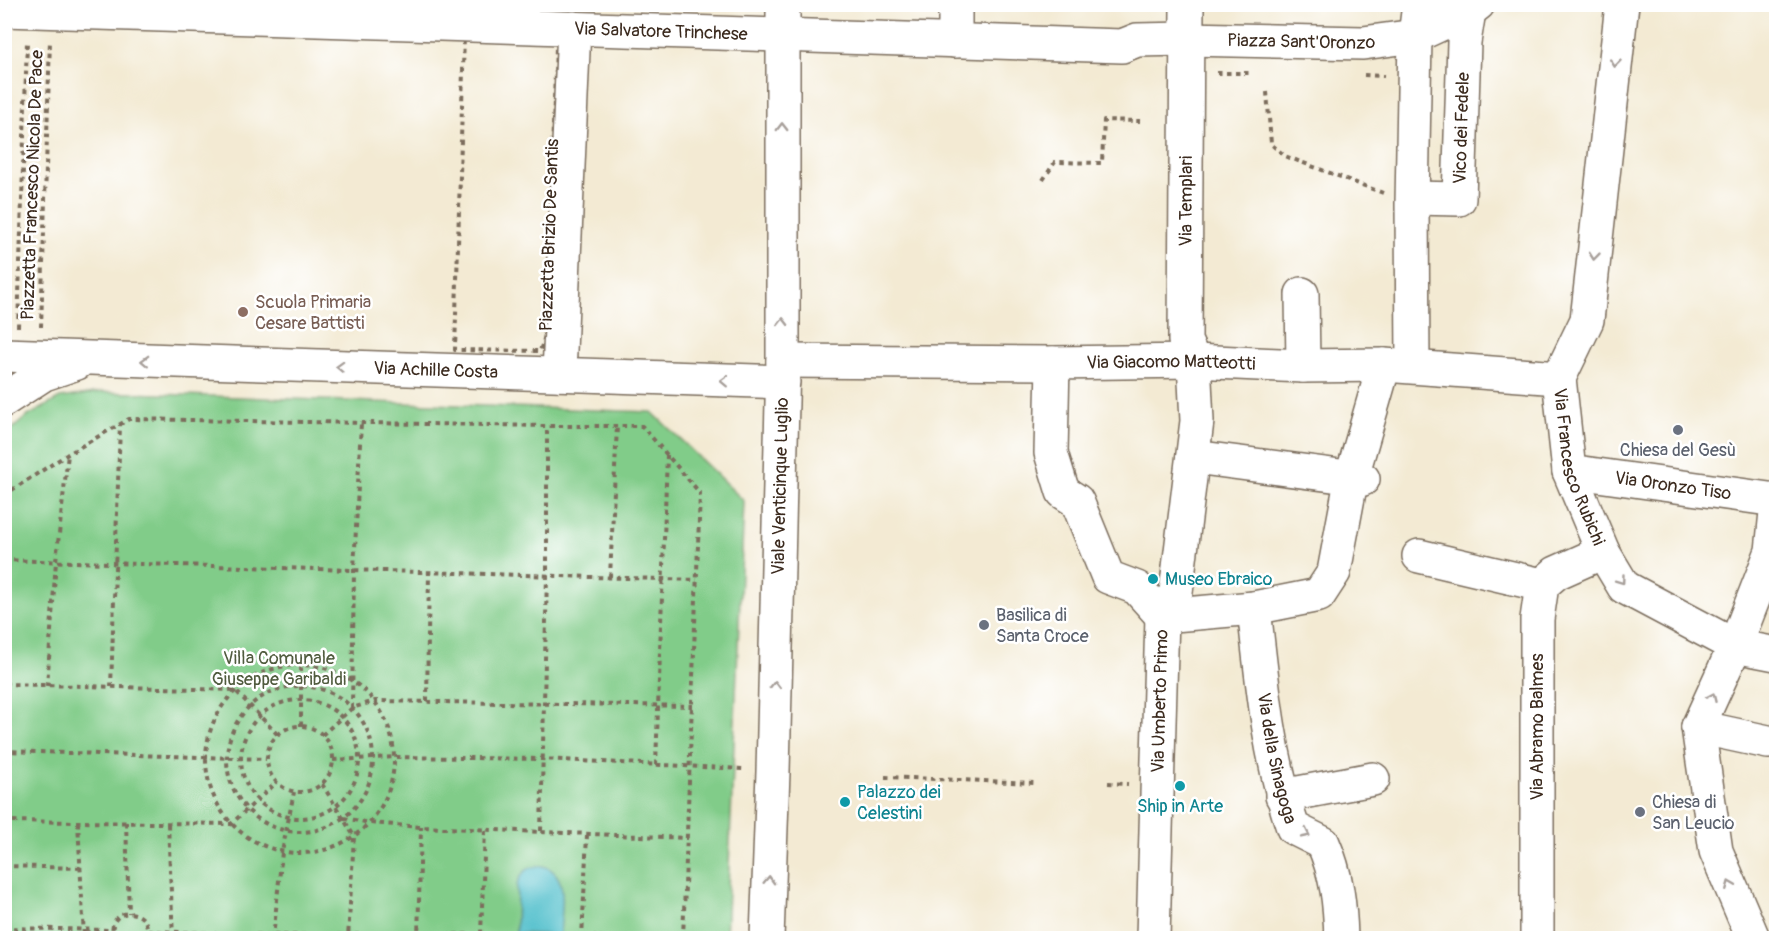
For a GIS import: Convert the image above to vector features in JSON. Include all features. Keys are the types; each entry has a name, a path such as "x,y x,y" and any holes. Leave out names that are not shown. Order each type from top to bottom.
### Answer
{"street":[{"path":"955,4 955,41"},
{"path":"1187,4 1187,39"},
{"path":"1053,363 1052,453 1063,492 1077,501 1108,577 1137,588 1162,616 1254,609 1319,595 1334,572 1357,478 1399,365 1412,201 1415,36 1419,4"},
{"name":"Via Francesco Rubichi","path":"1622,4 1587,320 1559,378 1569,471 1603,552 1624,587 1735,646 1776,654"},
{"name":"Piazza Sant'Oronzo","path":"1137,40 1267,39 1363,43 1415,36 1473,8"},
{"name":"Vico dei Fedele","path":"1412,201 1459,199 1464,42 1473,8"},
{"name":"Via Salvatore Trinchese","path":"27,17 119,9 462,24 574,41 782,20 955,41 1122,46 1137,40"},
{"name":"Viale Venticinque Luglio","path":"767,939 783,372 782,20"},
{"name":"Via Templari","path":"1187,39 1185,341 1194,361"},
{"name":"Piazzetta Brizio De Santis","path":"559,374 574,41"},
{"path":"1302,294 1303,366"},
{"name":"Via Achille Costa","path":"8,342 90,359 559,374 783,372"},
{"name":"Via Achille Costa","path":"4,400 44,374 90,359"},
{"name":"Via Giacomo Matteotti","path":"783,372 1194,361 1303,366 1399,365 1559,378"},
{"name":"Via Umberto Primo","path":"1153,939 1162,616 1176,591 1194,457 1197,421 1194,361"},
{"path":"1194,457 1357,478"},
{"name":"Via Oronzo Tiso","path":"1569,471 1776,500"},
{"path":"1753,939 1716,851 1698,728 1735,646 1772,551 1776,512"},
{"path":"1419,556 1542,585 1556,573 1603,552"},
{"name":"Via Abramo Balmes","path":"1537,939 1537,619 1542,585"},
{"name":"Via della Sinagoga","path":"1254,609 1260,662 1282,796 1293,828 1323,843 1333,866 1340,905 1341,939"},
{"path":"1698,728 1768,742"},
{"path":"1282,796 1373,779"}],"path":[{"name":"Piazzetta Francesco Nicola De Pace","path":"27,17 41,329"},
{"name":"Piazzetta Francesco Nicola De Pace","path":"8,342 18,328 27,17"},
{"name":"Piazzetta Brizio De Santis","path":"462,24 464,35 548,38 553,40 556,47 545,336 540,351 455,350 462,24"},
{"path":"1267,92 1270,144 1285,156 1412,201"},
{"path":"1043,180 1055,162 1102,163 1104,120 1140,121"},
{"path":"4,495 129,419 642,426 700,493 683,939"},
{"path":"352,708 354,570 361,422"},
{"path":"111,687 120,425"},
{"path":"541,831 547,576 547,426"},
{"path":"610,577 617,426"},
{"path":"47,686 56,561 68,454"},
{"path":"656,765 667,454"},
{"path":"4,560 697,580"},
{"path":"427,701 429,572"},
{"path":"301,664 301,726"},
{"path":"301,664 319,666 353,681 375,701 392,737 393,775 389,792 381,809 370,823 354,836 332,848 307,854 282,852 246,837 231,824 216,804 207,782 205,757 208,732 219,709 235,690 254,675 277,667 301,664"},
{"path":"4,684 235,690 278,734"},
{"path":"301,687 320,689 337,696 352,708 363,722 370,738 374,758 367,789 359,803 343,818 330,826 311,832 286,831 259,819 247,809 236,794 227,758 237,722 251,706 274,692 301,687"},
{"path":"301,700 317,702 331,708 342,717 352,729 358,743 360,758 355,784 336,807 310,818 289,817 269,809 257,800 249,789 243,774 241,758 243,743 250,728 260,716 286,701 301,700"},
{"path":"322,735 352,708 375,701 693,706"},
{"path":"301,726 309,727 322,735 332,750 333,760 328,777 322,784 314,790 294,792 276,783 271,776 266,759 272,741 278,734 284,729 301,726"},
{"path":"4,751 266,759"},
{"path":"333,760 394,757 541,759 748,770"},
{"path":"885,777 1035,783"},
{"path":"4,821 231,824 276,783"},
{"path":"322,784 354,836 348,937"},
{"path":"273,937 282,852 294,792"},
{"path":"343,818 370,823 421,827 688,838"},
{"path":"78,822 84,939"},
{"path":"126,822 129,913"},
{"path":"168,824 172,939"},
{"path":"418,937 421,827"},
{"path":"148,931 273,937 483,937 484,829"},
{"path":"587,835 582,937 632,939"},
{"path":"4,866 81,868"},
{"path":"114,939 112,930 119,916 129,913 140,916 147,925 146,939"},
{"path":"4,928 112,930"}],"green space":[{"name":"Villa Comunale Giuseppe Garibaldi","path":"102,392 652,412 744,501 726,938 5,938 4,436 26,417 60,398"}],"water":[{"path":"543,866 552,870 561,885 560,935 516,933 519,880 526,870"}],"place":[{"name":"Scuola Primaria Cesare Battisti","path":"243,312"},
{"name":"Chiesa del Gesù","path":"1678,430"},
{"name":"Museo Ebraico","path":"1153,579"},
{"name":"Basilica di Santa Croce","path":"984,625"},
{"name":"Ship in Arte","path":"1180,786"},
{"name":"Palazzo dei Celestini","path":"845,802"},
{"name":"Chiesa di San Leucio","path":"1640,812"}]}
